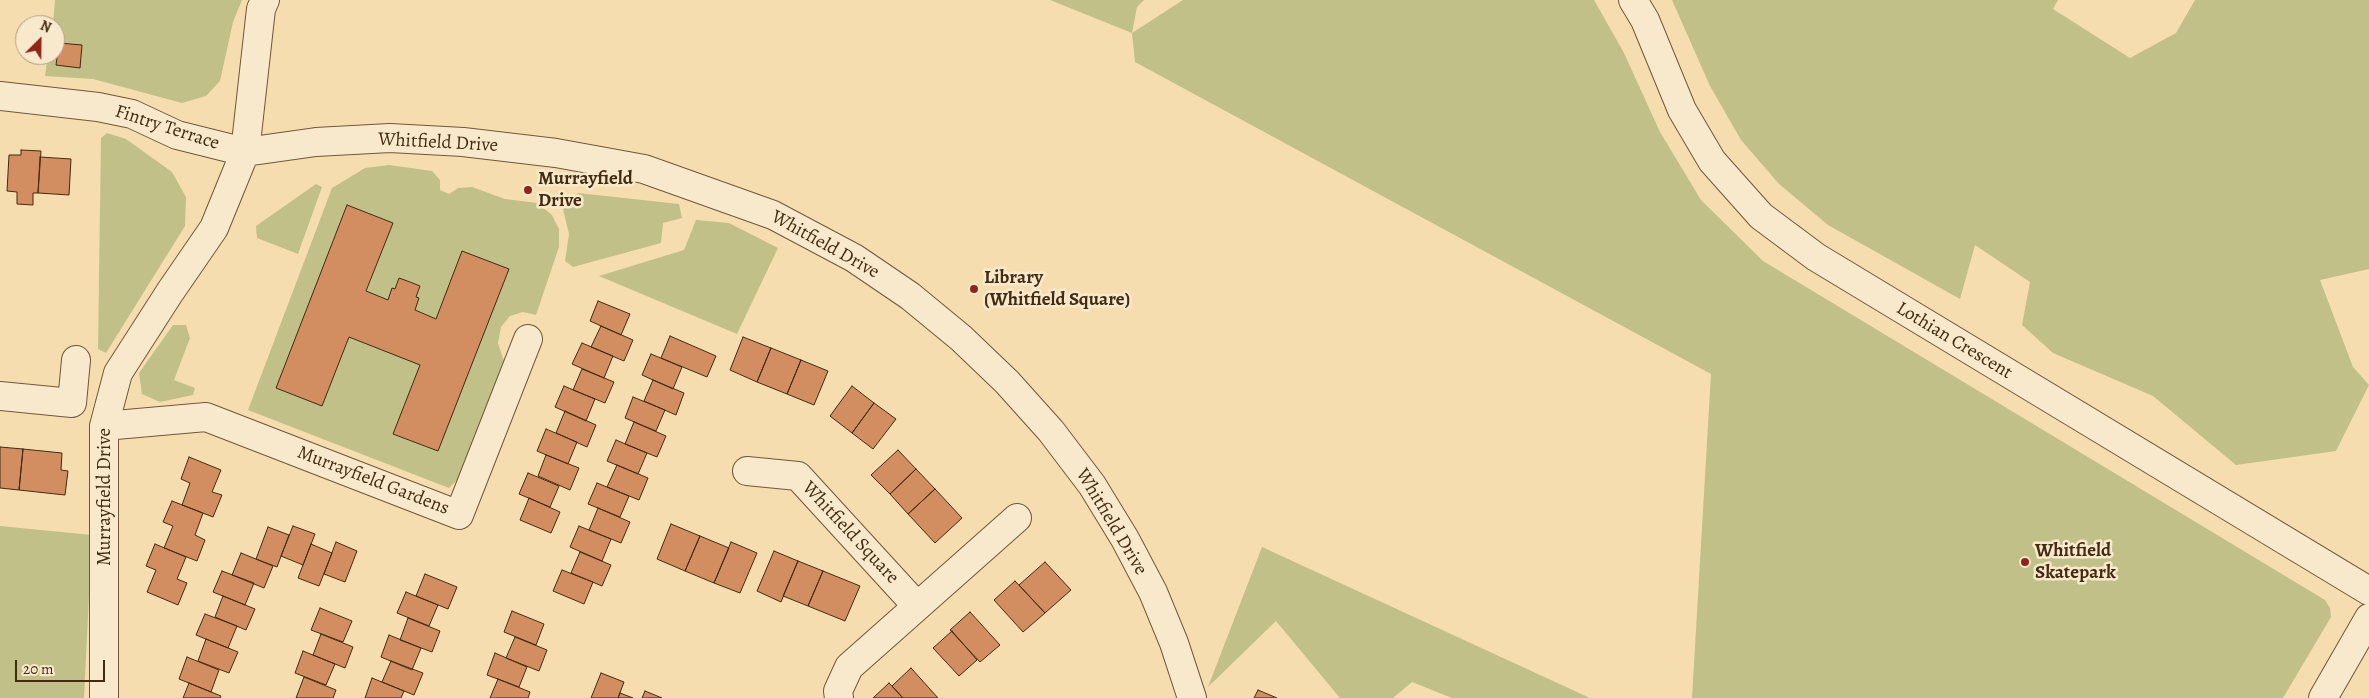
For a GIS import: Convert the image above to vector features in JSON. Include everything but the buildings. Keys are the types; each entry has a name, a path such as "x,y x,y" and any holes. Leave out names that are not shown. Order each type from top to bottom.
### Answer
{"street":[{"path":"245,152 261,9 265,0"},
{"name":"Lothian Crescent","path":"1632,0 1645,20 1682,110 1712,161 1761,216 1816,257 2369,590"},
{"name":"Fintry Terrace","path":"0,96 98,106 124,112 177,135 245,152"},
{"name":"Whitfield Drive","path":"245,152 316,142 390,138 463,142 556,153 644,169 700,187 773,215 854,258 910,296 961,338 1007,382 1057,439 1092,485 1125,539 1153,592 1174,643 1192,698"},
{"name":"Murrayfield Drive","path":"104,698 104,426 118,373 214,228 245,152"},
{"name":"Murrayfield Gardens","path":"104,426 206,417 459,515 528,339"},
{"path":"0,396 72,403 76,360"},
{"name":"Whitfield Square","path":"747,471 798,476 917,606"},
{"path":"840,698 838,691 849,667 1017,518"},
{"path":"2323,698 2369,618"}],"green space":[{"path":"55,0 242,0 233,22 220,81 206,96 182,103 93,79 45,76 47,65 65,65 65,15 54,15"},
{"path":"1050,0 1144,0 1137,7 1132,33"},
{"path":"1183,0 1594,0 1624,53 1660,132 1701,200 1763,261 2325,600 2330,608 2331,617 2283,698 1692,698 1711,374 1135,62 1132,33"},
{"path":"1672,0 2058,0 2053,9 2130,58 2176,33 2195,0 2369,0 2369,269 2320,280 2353,367 2369,385 2336,451 2236,465 2153,396 2053,353 2022,325 2030,282 1975,245 1960,299 1828,225 1779,184 1741,140 1710,86"},
{"path":"107,133 126,139 172,172 186,197 185,226 106,353 98,349 101,138"},
{"path":"389,165 432,171 440,180 440,190 449,194 458,188 472,187 505,199 537,203 552,215 559,229 559,247 536,315 523,312 510,316 501,327 498,343 504,361 461,476 449,488 248,410 332,188 365,168"},
{"path":"316,184 322,187 298,254 257,238 256,226"},
{"path":"578,193 679,204 682,218 663,223 661,243 573,267 565,261 569,234 563,209"},
{"path":"696,220 729,223 778,248 737,334 599,276 684,250"},
{"path":"173,325 186,325 190,338 174,380 195,388 193,395 160,402 142,394 139,373"},
{"path":"0,526 92,535 84,698 0,698"},
{"path":"1262,547 1590,698 1452,698 1412,682 1393,698 1340,698 1276,621 1208,687"}],"place":[{"name":"Murrayfield Drive","path":"528,190"},
{"name":"Library (Whitfield Square)","path":"974,289"},
{"name":"Whitfield Skatepark","path":"2025,562"}]}
